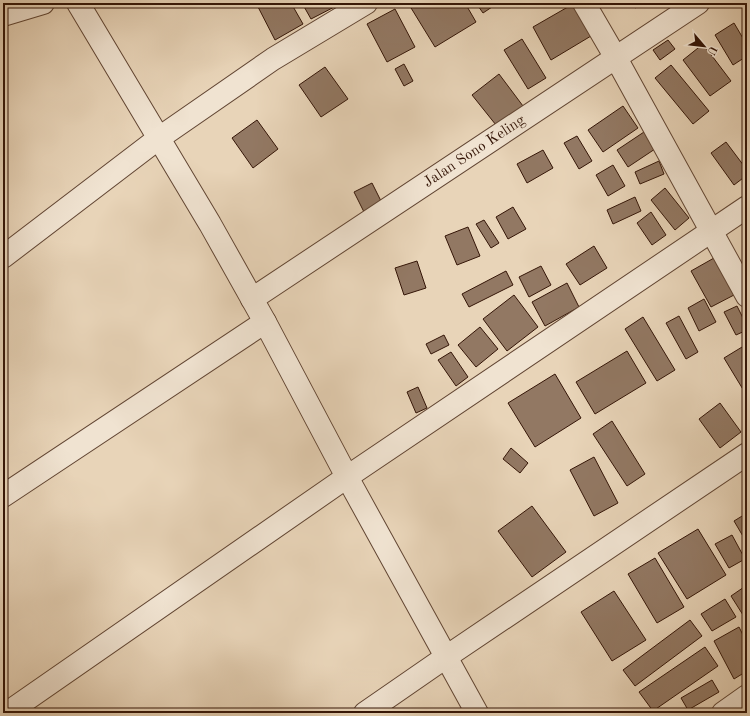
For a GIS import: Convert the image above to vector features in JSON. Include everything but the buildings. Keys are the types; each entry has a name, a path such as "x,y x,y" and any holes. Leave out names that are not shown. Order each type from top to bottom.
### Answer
{"street":[{"path":"78,3 210,224 252,298 347,477 477,713"},
{"path":"3,257 159,138 273,59 366,3"},
{"path":"584,3 616,58 747,296"},
{"name":"Jalan Sono Keling","path":"252,298 698,3"},
{"path":"3,15 33,6"},
{"path":"3,24 33,6"},
{"path":"7,713 347,477 747,207"},
{"path":"3,496 265,322"},
{"path":"365,713 747,454"},
{"path":"723,713 747,696"}]}
